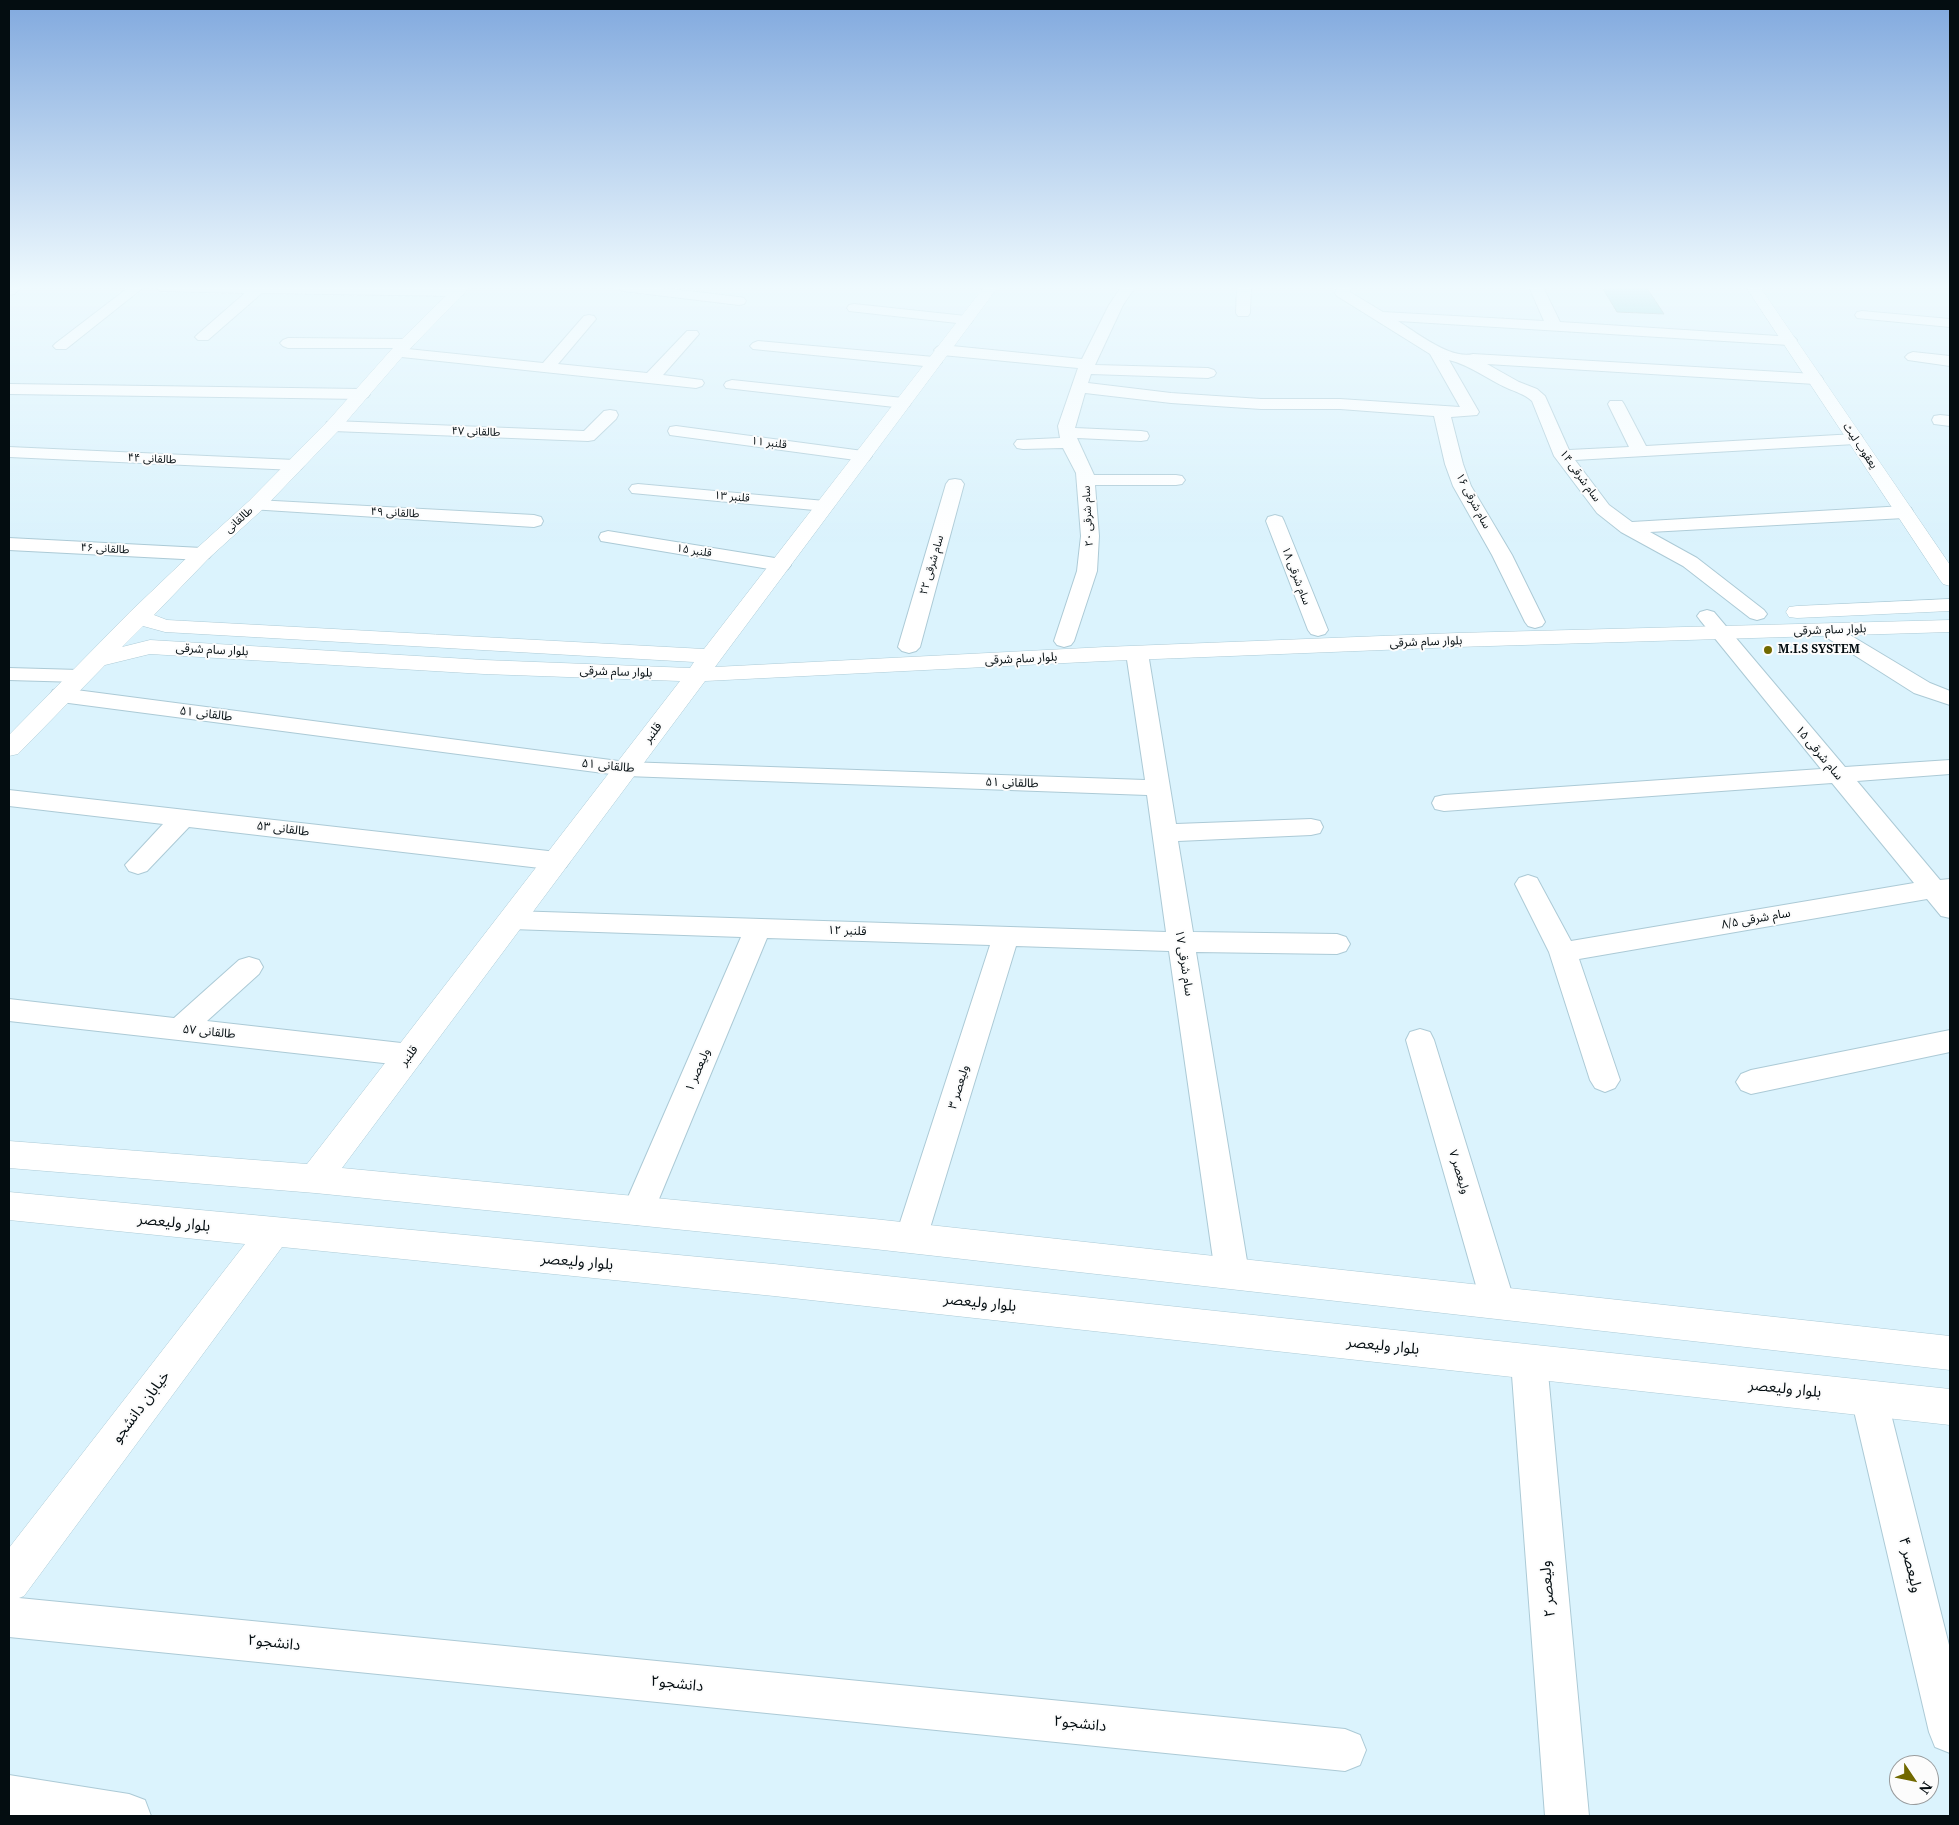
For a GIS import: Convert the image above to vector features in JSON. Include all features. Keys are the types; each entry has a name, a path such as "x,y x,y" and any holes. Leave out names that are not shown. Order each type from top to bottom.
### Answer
{"street":[{"name":"طالقانی","path":"9,749 138,617 202,554 256,505 333,426 381,372"},
{"path":"590,372 696,383"},
{"path":"651,378 656,372"},
{"name":"قلنبر","path":"315,1180 926,372"},
{"path":"1068,438 1066,426 1084,372"},
{"path":"1193,372 1208,373"},
{"path":"1078,387 1171,398 1261,404 1340,404 1441,412 1471,412 1448,372"},
{"name":"سام شرقی ۱۴","path":"1489,372 1513,385 1532,392 1539,399 1563,456 1603,509 1628,528 1690,562 1757,614"},
{"path":"1700,372 1815,379"},
{"name":"یعقوب لیث","path":"1810,372 1950,580"},
{"path":"732,385 903,403"},
{"path":"9,389 362,394"},
{"path":"1616,404 1640,452"},
{"name":"سام شرقی ۱۶","path":"1441,412 1454,464 1462,486 1502,555 1535,622"},
{"name":"طالقانی ۴۷","path":"333,426 588,436 610,415"},
{"name":"قلنبر ۱۱","path":"676,431 863,456"},
{"path":"1023,444 1068,438 1141,436"},
{"name":"سام شرقی ۲۰","path":"1064,641 1087,571 1090,555 1084,473 1068,438"},
{"path":"1563,456 1855,439"},
{"name":"طالقانی ۴۴","path":"9,452 295,465"},
{"path":"1084,473 1143,465"},
{"path":"1084,473 1176,480"},
{"name":"سام شرقی ۲۲","path":"909,647 955,484"},
{"name":"قلنبر ۱۳","path":"638,489 825,506"},
{"name":"طالقانی ۴۹","path":"256,505 534,521"},
{"path":"1628,528 1904,512"},
{"name":"سام شرقی ۱۸","path":"1275,521 1318,630"},
{"name":"قلنبر ۱۵","path":"608,536 781,565"},
{"name":"طالقانی ۴۶","path":"9,544 202,554"},
{"name":"بلوار سام شرقی","path":"87,669 150,647 484,667 704,666 1137,653 1457,640 1713,624 1757,614 1950,605"},
{"name":"بلوار سام شرقی","path":"138,617 165,626 704,666 909,647 1535,622 1713,624 1828,630 1950,626"},
{"name":"سام شرقی ۱۵","path":"1713,624 1837,774 1942,888"},
{"path":"1828,630 1922,688 1950,698"},
{"name":"سام شرقی ۱۷","path":"1137,653 1232,1273"},
{"path":"9,674 87,669"},
{"name":"طالقانی ۵۱","path":"61,695 626,769 1158,788"},
{"path":"1444,803 1950,767"},
{"name":"طالقانی ۵۳","path":"9,798 557,861"},
{"path":"138,865 183,818"},
{"path":"1164,833 1311,827"},
{"path":"1528,884 1563,952 1605,1080"},
{"path":"1942,888 1950,909"},
{"name":"سام شرقی ۸/۵","path":"1563,952 1942,888"},
{"name":"قلنبر ۱۲","path":"512,920 1181,942 1337,944"},
{"name":"ولیعصر ۱","path":"638,1211 758,928"},
{"name":"ولیعصر ۳","path":"912,1238 1006,936"},
{"path":"180,1029 248,967"},
{"name":"طالقانی ۵۷","path":"9,1010 410,1055"},
{"name":"ولیعصر ۷","path":"1420,1040 1498,1303"},
{"path":"1751,1082 1950,1042"},
{"path":"9,1155 315,1180 912,1238 1950,1353"},
{"name":"بلوار ولیعصر","path":"9,1206 774,1280 1950,1407"},
{"name":"خیابان دانشجو","path":"9,1581 274,1233"},
{"name":"ولیعصر ۲","path":"1529,1362 1567,1816"},
{"name":"ولیعصر ۴","path":"1869,1398 1948,1714"},
{"name":"دانشجو۲","path":"9,1617 1345,1750"},
{"path":"9,1797 129,1816"}],"place":[{"name":"M.I.S SYSTEM","path":"1768,650"}]}
